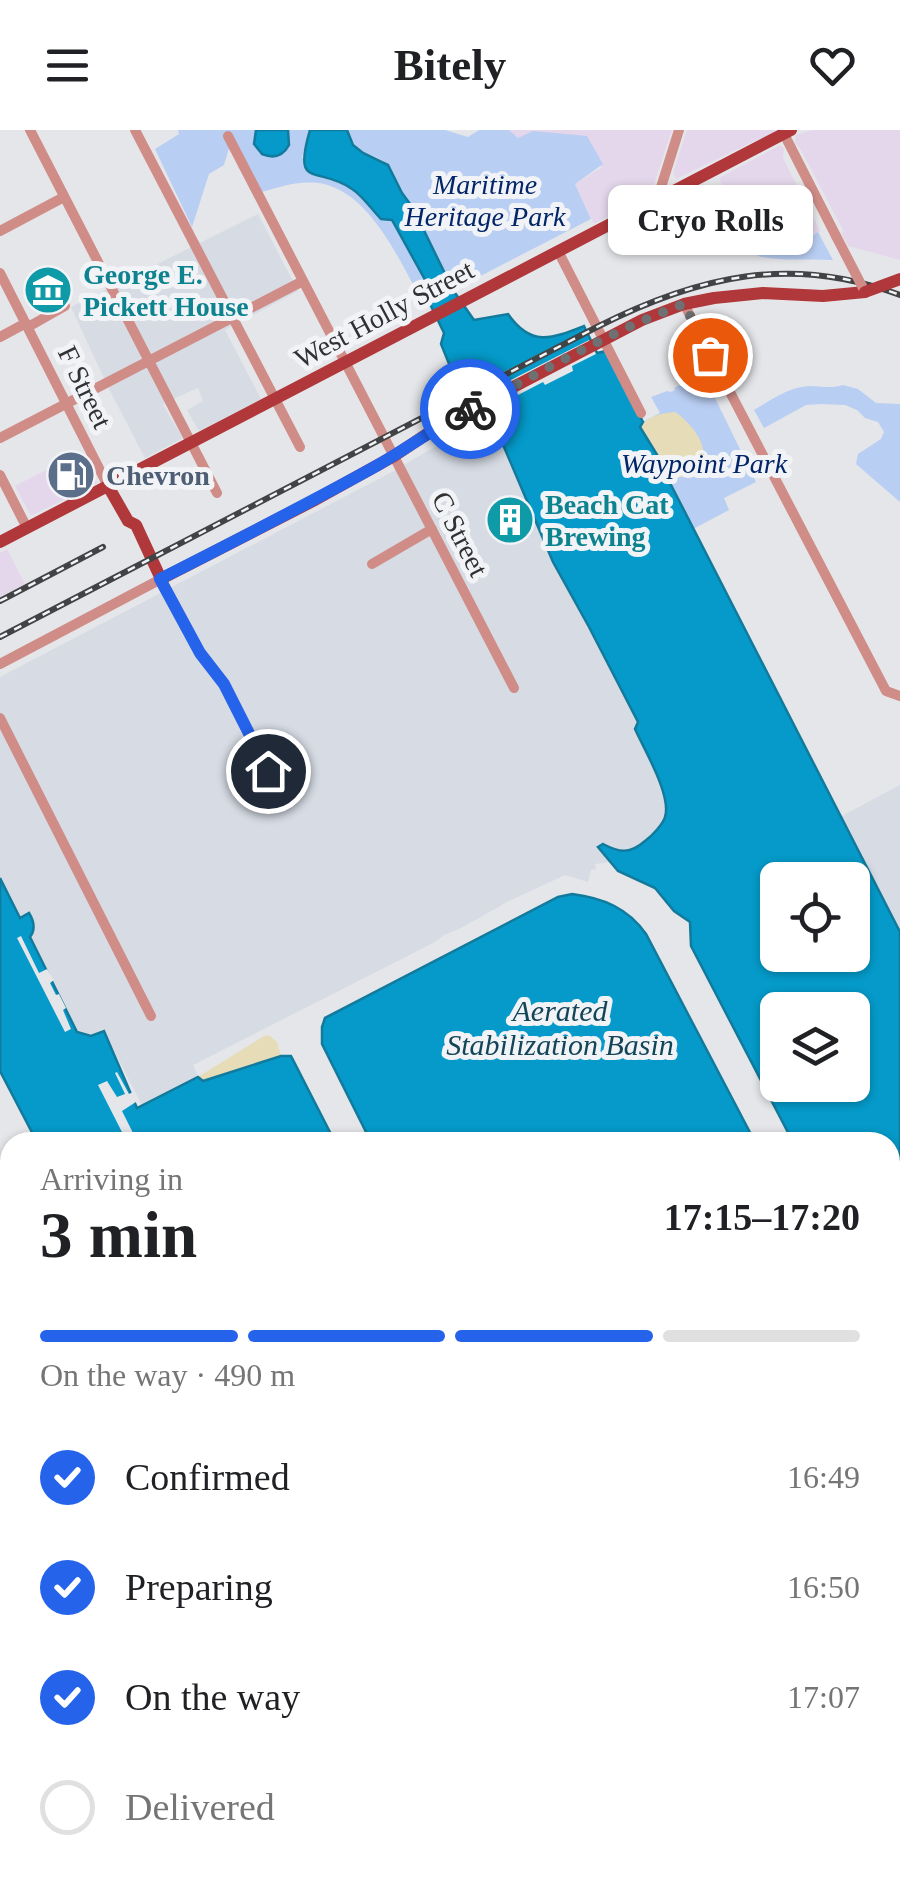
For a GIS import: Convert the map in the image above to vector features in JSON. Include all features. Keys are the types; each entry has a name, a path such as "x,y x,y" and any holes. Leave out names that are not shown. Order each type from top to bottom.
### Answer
{"main road":[{"name":"West Holly Street","path":"0,542 785,131"},
{"path":"160,579 313,501 454,418 642,320 690,303 762,293 823,296 865,292 900,279"},
{"name":"F Street","path":"108,486 143,558 150,559 160,579"}],"street":[{"path":"30,130 217,493"},
{"path":"134,130 300,447"},
{"path":"657,200 679,130"},
{"path":"785,131 865,292"},
{"name":"C Street","path":"228,136 514,688"},
{"path":"0,231 64,197"},
{"path":"558,252 601,344 642,413"},
{"name":"F Street","path":"0,273 108,486"},
{"path":"0,438 303,280"},
{"path":"690,303 886,691 897,696"},
{"path":"0,337 64,306"},
{"path":"0,475 28,528"},
{"path":"372,564 432,529"},
{"path":"0,664 160,579"},
{"name":"F Street","path":"160,579 200,653 224,684 284,800"},
{"path":"0,718 151,1016"}],"shaded area":[{"path":"509,130 672,130 651,193 594,224 575,184 602,167 518,138"},
{"path":"687,130 775,130 766,140 759,139 676,179 673,173"},
{"path":"812,130 900,130 900,260 848,246 795,143 796,135"},
{"path":"780,145 820,231 778,242 754,209 734,210 719,178"},
{"path":"258,214 298,291 225,330 261,399 199,431 187,410 203,401 198,388 177,397 163,405 183,438 145,458 71,307"},
{"path":"482,419 504,447 553,562 638,722 635,729 667,799 665,818 647,840 628,852 598,846 610,862 595,864 588,882 565,875 509,901 193,1065 198,1077 143,1108 105,1032 91,1036 77,1033 29,936 34,921 29,914 20,918 0,878 0,677 392,472"},
{"path":"81,452 97,483 31,516 15,486"},
{"path":"7,549 25,584 0,597 0,553"},
{"path":"900,785 900,932 870,874 870,862 863,862 840,817"}],"green space":[{"name":"Maritime Heritage Park","path":"178,130 310,130 302,157 317,177 346,186 381,219 392,220 434,296 431,306 426,308 385,235 358,203 342,191 315,183 255,194 230,145 224,165 209,174 192,227 155,149 179,134"},
{"name":"Maritime Heritage Park","path":"347,130 445,130 468,137 479,130 509,130 518,138 533,131 587,136 603,164 575,184 591,219 453,290 392,170 380,159 360,151"},
{"path":"722,185 734,210 745,205 754,209 773,240 818,232 833,260 758,256 746,240 718,218 705,218 692,201"},
{"name":"Waypoint Park","path":"695,357 756,482 724,498 729,510 693,529 640,427 660,413 651,397 696,380 699,372 692,358"},
{"path":"843,385 858,389 876,403 900,404 900,502 856,464 858,454 881,439 884,432 878,422 845,405 821,404 806,405 764,428 754,410 794,389"}],"sand":[{"path":"675,412 700,440 703,457 692,472 669,481 640,427 656,416"},
{"path":"269,1035 277,1042 281,1056 202,1081 198,1077 264,1036"}],"water":[{"path":"256,130 288,130 289,145 278,156 262,154 254,144"},
{"path":"310,130 347,130 353,145 388,165 453,290 474,320 508,314 525,332 542,337 584,326 597,353 606,351 643,422 640,427 667,471 864,862 760,862 760,972 870,972 870,873 900,932 900,1132 788,1132 772,1102 870,1102 870,992 760,992 760,1079 691,946 690,922 674,911 655,888 618,871 598,847 603,844 630,850 648,839 665,817 665,797 635,729 638,722 553,562 504,447 460,391 441,344 444,333 430,304 434,296 392,220 381,219 352,189 306,169 305,149"},
{"path":"0,878 20,918 29,913 31,916 34,928 30,937 77,1032 91,1036 104,1031 137,1108 198,1077 203,1081 291,1056 330,1132 32,1132 0,1071"},
{"name":"Aerated Stabilization Basin","path":"572,894 614,906 646,934 750,1132 366,1132 322,1044 325,1018 558,897"}],"pier":[{"path":"584,331 586,335 461,400 457,396"},
{"path":"589,340 596,354 572,366 573,371 474,418 464,404"},
{"path":"21,936 39,973 47,969 54,980 50,983 66,1008 63,1010 71,1029 65,1032 17,938"},
{"path":"115,1073 129,1094 135,1091 139,1100 122,1111 132,1132 122,1132 98,1085 107,1081 117,1097 125,1094"}],"railway":[{"path":"0,637 635,309 709,284 783,274 821,276 900,295"},
{"path":"0,601 103,547"}],"way so far":[{"path":"470,409 603,339 684,304 710,355"}],"place":[{"name":"George E. Pickett House","path":"48,290"},
{"name":"Cryo Rolls","path":"710,355"},
{"name":"Chevron","path":"71,475"},
{"name":"Beach Cat Brewing","path":"510,520"}],"route":[{"path":"268,771 224,684 200,653 160,579 313,501 470,409"}]}
